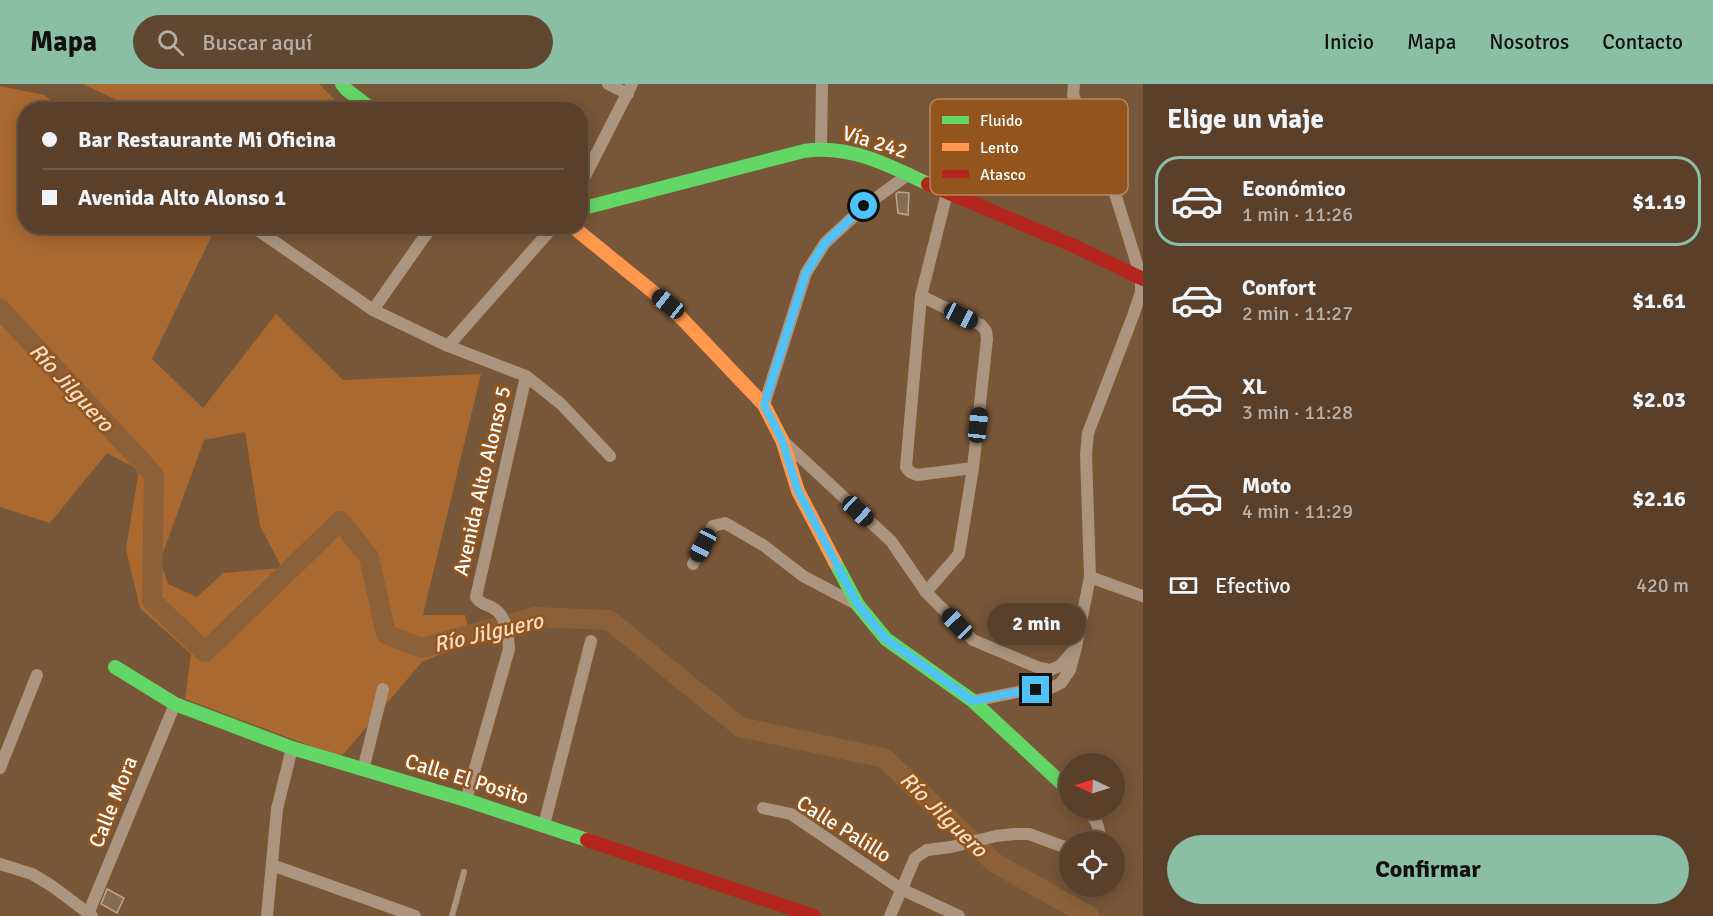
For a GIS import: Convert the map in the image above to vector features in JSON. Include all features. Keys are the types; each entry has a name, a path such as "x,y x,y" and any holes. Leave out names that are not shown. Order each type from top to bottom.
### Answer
{"street":[{"path":"342,84 363,102"},
{"path":"588,170 630,89 608,84"},
{"path":"821,148 822,84"},
{"path":"1074,84 1075,99"},
{"name":"Vía 242","path":"588,207 821,148 837,149 868,157 930,184"},
{"path":"764,405 806,273 825,243 864,206 909,174"},
{"path":"946,195 921,296 906,467 916,475 974,468"},
{"name":"Vía 242","path":"952,195 1142,278"},
{"path":"973,701 1023,691 1048,689 1061,683 1070,670 1090,577 1086,454 1088,433 1141,291 1142,278 1116,195"},
{"path":"264,234 373,310 448,346 526,376 561,404 610,456"},
{"path":"373,310 426,234"},
{"path":"448,346 547,234"},
{"path":"582,234 668,304 764,405 782,440 798,491 858,605 886,639 973,701 1059,782"},
{"path":"921,296 981,326 986,331 987,339 974,468 959,554 926,592"},
{"name":"Avenida Alto Alonso 5","path":"466,800 509,649 508,633 502,616 476,597 526,376"},
{"path":"782,440 891,541 926,592 973,640 1037,668 1050,670 1060,666 1076,647"},
{"path":"693,564 713,526 725,523 763,545 803,576 858,605"},
{"path":"1090,577 1143,596"},
{"path":"544,825 591,641"},
{"name":"Calle El Posito","path":"115,667 175,704 292,748 544,825 814,916"},
{"path":"0,768 37,675"},
{"path":"363,770 383,689"},
{"name":"Calle Mora","path":"90,915 175,704"},
{"path":"267,916 278,809 292,748"},
{"name":"Calle Palillo","path":"763,808 791,814 901,889 959,916"},
{"path":"890,916 915,858 927,850 951,847 996,836 1029,834 1059,845"},
{"path":"0,864 32,874 90,915"},
{"path":"272,865 415,916"}],"lane":[{"path":"452,916 464,872"}],"shaded area":[{"path":"83,84 319,84 337,102 120,102"},
{"path":"0,86 44,95 54,102 18,102 18,234 213,234 152,359 203,408 276,314 343,380 481,374 423,615 465,615 472,641 422,662 341,757 185,699 191,654 140,608 126,549 139,470 107,453 50,523 0,507","holes":["245,432 260,526 282,568 223,573 197,597 168,584 160,561 204,440"]}],"building":[{"path":"898,192 909,193 908,215 898,213 896,194"},
{"path":"107,889 124,898 117,913 101,904"}],"waterway":[{"name":"Río Jilguero","path":"0,309 154,475 152,601 205,652 340,521 369,557 386,634 421,648 535,617 609,620 740,727 884,758 995,863 1089,916"}],"traffic: fast":[{"path":"342,84 363,102"},
{"path":"588,207 804,151 853,153 928,184"},
{"path":"835,562 858,605 886,639 973,701 1059,781"},
{"path":"115,667 175,704 292,748 466,800 587,840"}],"traffic: slow":[{"path":"582,234 668,304 764,405 782,440 798,491 835,562"}],"traffic: jam":[{"path":"954,195 1072,245 1143,279"},
{"path":"587,840 814,916"}],"route":[{"path":"864,206 825,243 806,273 764,405 782,440 798,491 807,510 858,605 886,639 973,701 1036,690"}]}
